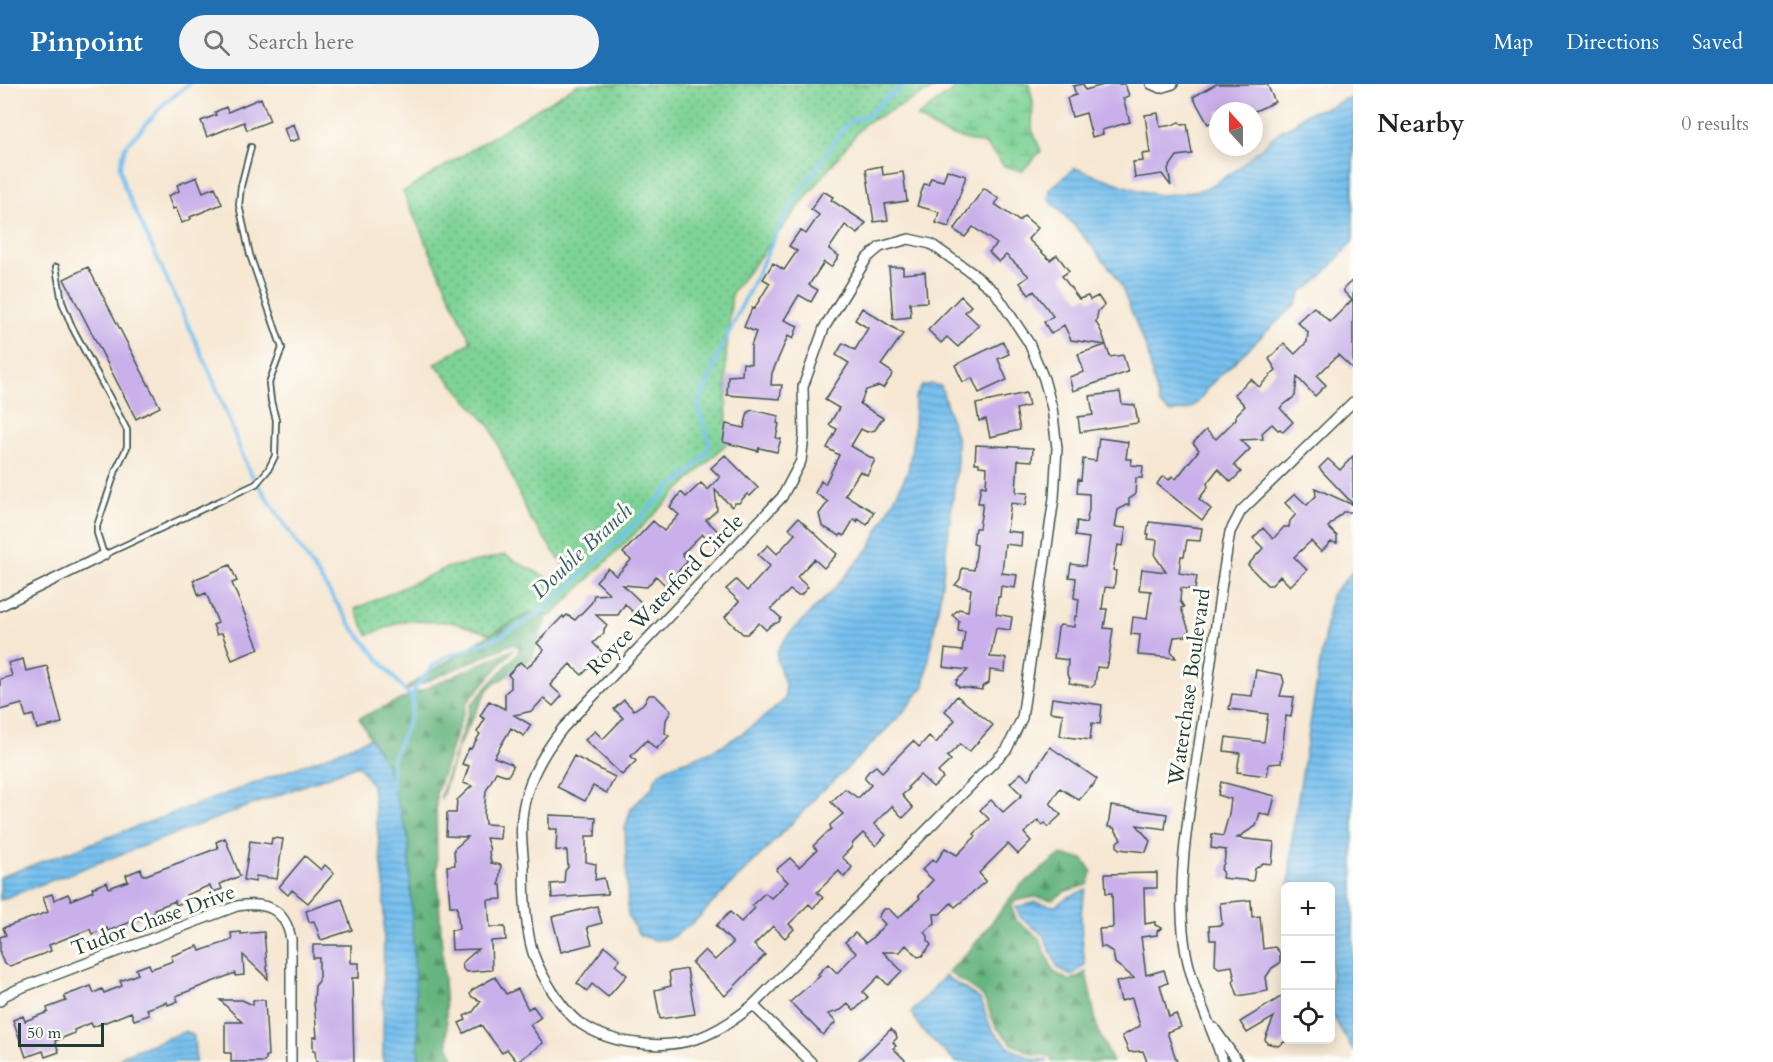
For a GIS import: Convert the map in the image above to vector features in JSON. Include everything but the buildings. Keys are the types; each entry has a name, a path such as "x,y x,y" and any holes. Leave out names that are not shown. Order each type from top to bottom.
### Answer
{"street":[{"path":"1151,84 1160,88 1173,84"},
{"name":"Royce Waterford Circle","path":"909,239 931,244 995,292 1029,343 1044,379 1052,408 1057,448 1054,498 1023,718 1007,749 753,1005 728,1025 695,1040 657,1047 615,1041 580,1024 552,992 533,953 525,898 522,817 532,778 546,749 562,728 782,497 801,461 804,436 803,387 824,328 867,258 880,247 909,239"},
{"name":"Waterchase Boulevard","path":"1238,1062 1211,1024 1199,1000 1189,965 1184,932 1182,890 1188,825 1230,532 1241,511 1353,402"},
{"path":"0,606 104,555"},
{"name":"Tudor Chase Drive","path":"0,1001 4,996 18,989 229,909 260,904 276,912 288,924 291,939 291,1062"},
{"path":"753,1005 811,1062"},
{"name":"Waterchase Boulevard","path":"1211,1024 1223,1062"}],"lane":[{"path":"56,267 62,302 72,327 128,430 127,447 116,470 97,526 104,555 255,484 268,470 275,456 276,420 268,382 282,348 250,255 239,205 240,186 251,147"}],"green space":[{"path":"578,84 943,84 864,124 732,292 726,358 727,443 551,616 530,613 491,634 451,622 403,621 368,635 355,609 446,568 505,555 549,579 569,573 529,517 490,426 435,364 471,342 403,192"},
{"path":"961,84 1029,84 1033,102 1032,129 1041,151 1022,171 1004,166 986,145 942,133 917,117"},
{"path":"530,613 548,615 532,658 488,689 458,747 441,799 471,705 518,653 519,647 512,644 405,691 411,684 491,634"},
{"path":"514,649 467,702 436,794 437,867 448,1045 456,1062 419,1062 408,836 385,763 359,718"},
{"path":"1060,855 1083,859 1092,872 1088,885 1066,891 1053,900 1035,897 1015,901 1011,907 1017,921 1039,938 1054,972 1070,981 1086,972 1098,1031 1113,1062 1052,1062 1050,1056 1034,1054 1012,1044 996,1027 983,996 948,972 971,949 1019,887"}],"water":[{"path":"1353,98 1353,241 1325,273 1310,287 1302,290 1297,303 1207,388 1197,404 1188,409 1170,412 1160,405 1148,353 1114,273 1073,224 1049,200 1050,189 1075,168 1158,195 1208,188 1236,170 1252,156 1263,156 1263,146 1305,114 1335,105 1343,99"},
{"path":"931,384 941,386 957,440 957,465 940,598 924,686 900,716 818,794 810,805 695,921 670,939 654,940 639,935 628,915 625,828 631,809 655,784 654,781 664,770 728,742 752,727 785,699 785,684 777,660 778,649 788,635 833,590 870,547 908,471 914,433 915,397 922,386"},
{"path":"1353,571 1353,1050 1335,1020 1335,882 1289,882 1293,829 1331,595"},
{"path":"370,738 385,763 408,836 419,1062 383,1062 384,884 372,785 358,765 0,900 0,877 325,757"},
{"path":"1086,890 1081,917 1085,965 1071,976 1058,968 1043,935 1021,918 1016,907 1036,902 1055,906 1068,897"},
{"path":"945,976 980,999 992,1030 1010,1048 1033,1059 1047,1060 1047,1062 955,1062 922,1030 911,1012"},
{"path":"186,1031 194,1036 196,1062 117,1062 123,1055"}],"waterway":[{"path":"189,84 166,102 125,147 120,167 124,186 212,377 248,469 353,628 412,699"},
{"name":"Double Branch","path":"392,790 392,760 411,716 414,690 433,666 446,657 498,637 526,622 551,604 626,533 670,487 685,477 706,454 710,445 698,407 720,351 786,214 850,121 868,115 886,98 907,84"}]}
